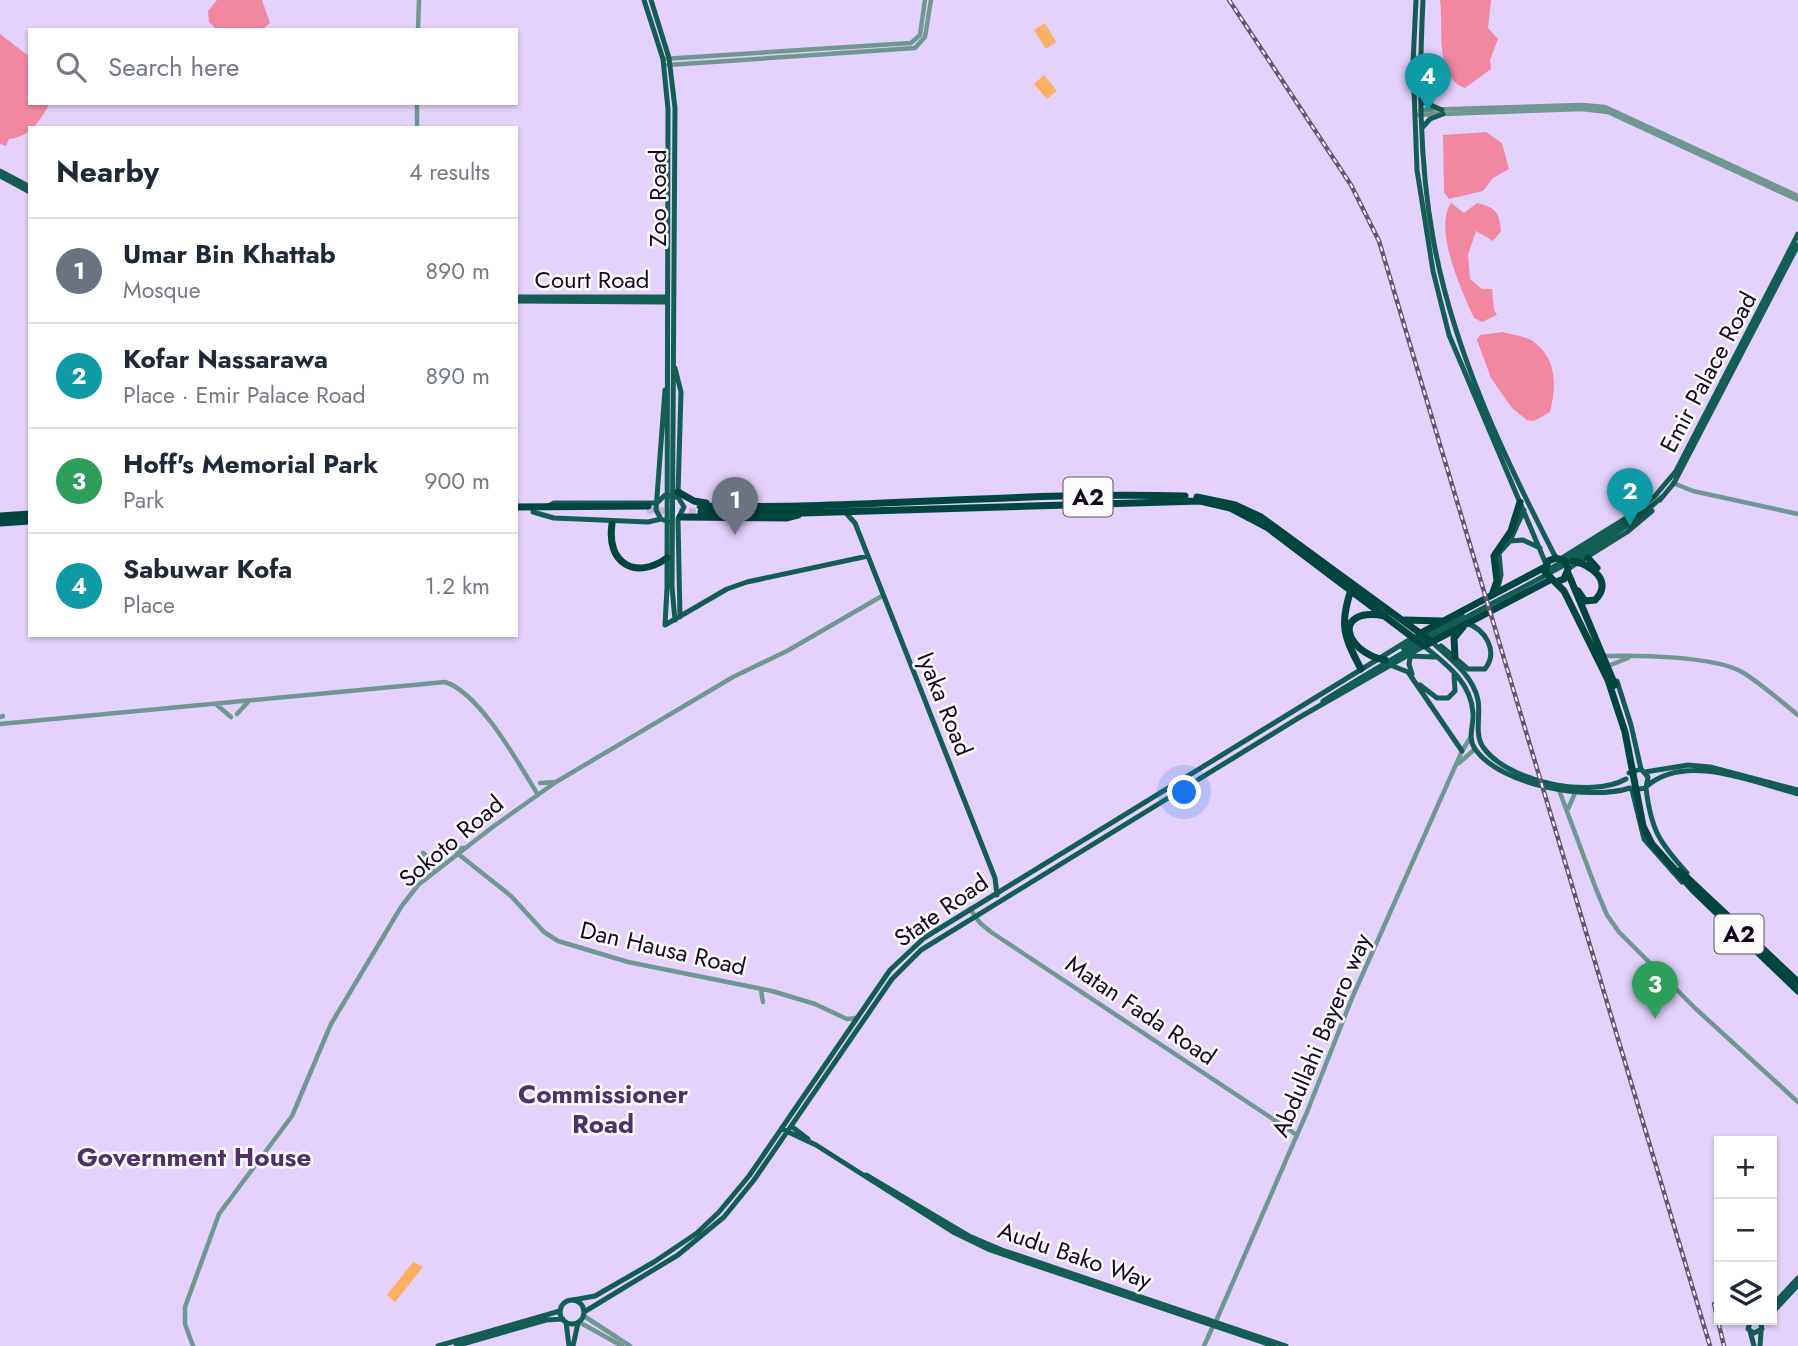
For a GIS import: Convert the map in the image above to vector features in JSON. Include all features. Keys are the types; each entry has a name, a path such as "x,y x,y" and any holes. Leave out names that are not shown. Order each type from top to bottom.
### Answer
{"highway":[{"path":"678,494 698,509 786,519 803,511"},
{"name":"A2","path":"803,511 964,500 1170,495 1207,498 1235,505 1261,517 1403,620 1418,635 1424,646"},
{"name":"A2","path":"698,509 803,511 1200,501 1230,508 1256,521 1387,616 1432,642"},
{"path":"1493,597 1497,581 1495,552 1511,531 1522,506"},
{"path":"518,509 619,514 648,508 518,509"},
{"path":"679,519 698,509"},
{"path":"0,516 28,514"},
{"path":"0,523 28,520"},
{"path":"611,524 610,545 616,556 628,566 650,568 667,558"},
{"path":"1418,635 1493,597 1558,558"},
{"name":"A2","path":"1558,558 1569,574 1604,656 1622,712 1643,826 1653,844 1682,876 1798,982"},
{"path":"1584,613 1599,603 1605,588 1602,573 1588,558"},
{"path":"1424,646 1463,622 1569,574 1585,601 1595,600 1602,592 1601,581 1595,570 1573,561"},
{"name":"A2","path":"1546,566 1553,581 1570,601 1609,674"},
{"path":"1351,590 1344,630 1350,650 1361,669"},
{"path":"1387,616 1363,613 1353,619 1349,629 1350,637 1362,653 1388,662"},
{"path":"1403,620 1443,621"},
{"path":"1455,657 1454,638 1463,622"},
{"name":"A2","path":"1694,887 1798,991"}],"main road":[{"name":"Zoo Road","path":"644,0 667,62 667,382 670,399"},
{"name":"Zoo Road","path":"651,0 667,62 675,108 674,362 670,399"},
{"path":"1416,0 1416,151 1449,335 1546,566"},
{"path":"1423,0 1421,101 1418,113 1422,128 1431,244 1457,332 1490,419 1558,558"},
{"path":"1421,101 1442,112"},
{"path":"1422,128 1442,112"},
{"path":"1416,151 1423,151"},
{"path":"0,173 28,188"},
{"name":"Emir Palace Road","path":"1783,271 1798,234"},
{"name":"Emir Palace Road","path":"1569,574 1638,524 1672,482 1798,245"},
{"name":"Court Road","path":"518,299 667,299"},
{"path":"674,362 681,392 678,494 684,507 679,519 678,618"},
{"path":"661,519 657,514 657,502 662,401 667,382"},
{"path":"670,399 667,558 670,599 678,618"},
{"path":"670,399 670,599 665,625 727,589 756,579 868,556"},
{"path":"546,507 554,503 657,502 665,495 678,494"},
{"path":"1350,682 1388,662 1493,597 1520,586 1632,524 1659,496"},
{"name":"Emir Palace Road","path":"1558,558 1659,496"},
{"path":"1493,597 1501,575 1498,558 1510,541 1522,506"},
{"path":"842,510 855,523 860,509"},
{"path":"533,512 554,518 648,522 661,519 671,522 679,519"},
{"name":"Iyaka Road","path":"855,523 995,878 999,899"},
{"path":"1510,541 1523,540 1541,549"},
{"path":"1299,713 1413,647 1573,561 1594,545"},
{"path":"1501,575 1520,586"},
{"path":"1432,642 1473,671 1482,670 1490,663 1490,647 1477,628 1463,622"},
{"name":"State Road","path":"1299,713 1361,669 1418,635"},
{"path":"1432,642 1456,664 1473,687 1478,701 1479,738 1485,750 1533,781 1595,789 1613,786 1628,776 1643,771 1688,765 1710,767 1798,792"},
{"path":"1424,646 1453,672 1466,688 1471,704 1471,738 1475,748 1501,768 1533,781 1575,793 1646,787 1684,772 1707,771 1798,792"},
{"name":"State Road","path":"573,1300 602,1292 697,1233 740,1188 901,968 931,942 999,899 1006,891 1299,713 1388,662 1424,646"},
{"path":"1413,647 1410,669 1420,685 1434,696 1445,699 1454,694 1456,687 1453,672"},
{"path":"1404,657 1420,655 1438,658"},
{"path":"1388,662 1408,672 1462,751"},
{"name":"A2","path":"1609,674 1626,705 1643,771"},
{"name":"A2","path":"1609,674 1628,776"},
{"path":"1643,771 1646,787"},
{"path":"1628,776 1631,789"},
{"name":"A2","path":"1646,787 1656,835 1694,887"},
{"name":"A2","path":"1631,789 1644,839 1670,872 1694,887"},
{"path":"995,878 1006,891"},
{"name":"State Road","path":"581,1318 678,1255 715,1226 747,1190 856,1018 906,953 970,909 996,893 1006,891"},
{"name":"Audu Bako Way","path":"786,1127 970,1236 1002,1250 1286,1346"},
{"path":"1777,1301 1798,1278"},
{"path":"1777,1307 1798,1284"},
{"path":"440,1346 560,1311 564,1303 573,1300 582,1305 581,1318 571,1346"},
{"path":"560,1311 571,1346"},
{"path":"456,1346 546,1320 581,1318"},
{"name":"Audu Bako Way","path":"1215,1323 1274,1346"},
{"path":"1748,1325 1754,1346"},
{"path":"1760,1346 1762,1325"},
{"path":"1750,1331 1761,1331"}],"street":[{"path":"418,28 419,0"},
{"path":"667,62 911,43 920,35 925,0"},
{"path":"667,62 915,48 925,37 931,0"},
{"path":"417,105 417,126"},
{"path":"1418,113 1582,105 1605,107 1798,198"},
{"path":"1672,482 1693,491 1798,514"},
{"name":"Sokoto Road","path":"193,1346 185,1324 185,1307 219,1214 292,1116 327,1032 401,907 418,885 525,802 556,782 733,677 787,651 882,596"},
{"path":"1604,656 1632,656 1736,670 1798,715"},
{"path":"1609,674 1632,656"},
{"path":"0,724 445,682 454,686 495,726 538,795"},
{"path":"237,714 251,700"},
{"path":"213,704 222,707 230,717"},
{"path":"1459,764 1462,751 1471,738"},
{"path":"1459,764 1475,748"},
{"name":"Abdullahi Bayero way","path":"1204,1346 1297,1135 1352,998 1459,764"},
{"path":"540,783 556,782"},
{"path":"525,802 532,785"},
{"path":"1559,790 1596,889 1607,915 1619,932 1696,1009 1798,1102"},
{"path":"1568,810 1575,793"},
{"path":"442,849 465,848"},
{"path":"423,853 433,862 433,873"},
{"name":"Dan Hausa Road","path":"457,853 510,896 544,932 558,941 628,962 761,989 815,1004 837,1016 849,1029"},
{"path":"452,858 465,861"},
{"name":"Matan Fada Road","path":"970,909 991,932 1297,1135"},
{"path":"761,989 763,1002"},
{"name":"Dan Hausa Road","path":"837,1016 856,1018"},
{"path":"581,1318 622,1346"},
{"path":"581,1318 630,1346"}],"shaded area":[{"path":"217,0 262,0 270,23 264,28 215,28 209,22 208,11"},
{"path":"1440,0 1491,0 1488,28 1498,39 1490,60 1491,69 1465,88 1455,82 1445,63"},
{"path":"1045,23 1056,42 1046,49 1034,30"},
{"path":"0,34 28,55 28,105 49,105 35,126 28,126 28,132 9,139 6,146 0,144"},
{"path":"1044,75 1057,91 1047,99 1034,84"},
{"path":"1486,132 1502,143 1509,169 1493,178 1483,191 1449,199 1444,192 1443,135"},
{"path":"1451,203 1464,213 1477,203 1483,205 1495,211 1499,219 1501,231 1493,241 1476,231 1468,255 1470,279 1482,289 1492,289 1497,315 1482,322 1474,318 1451,260 1445,229 1446,215"},
{"path":"1503,332 1534,342 1542,349 1551,366 1554,384 1550,412 1534,421 1527,420 1512,408 1491,378 1477,340 1480,335"},
{"path":"413,1262 423,1267 395,1302 387,1295"}],"tunnel":[{"path":"647,510 701,512"}],"railway":[{"path":"1229,0 1351,185 1379,241 1710,1346"},
{"path":"1719,1325 1724,1346"}],"place":[{"name":"Sabuwar Kofa","path":"1428,111"},
{"name":"Kofar Nassarawa","path":"1630,526"},
{"name":"Umar Bin Khattab","path":"735,535"},
{"name":"Hoff's Memorial Park","path":"1655,1019"}],"district":[{"name":"Commissioner Road","path":"603,1109"},
{"name":"Government House","path":"194,1157"}]}
